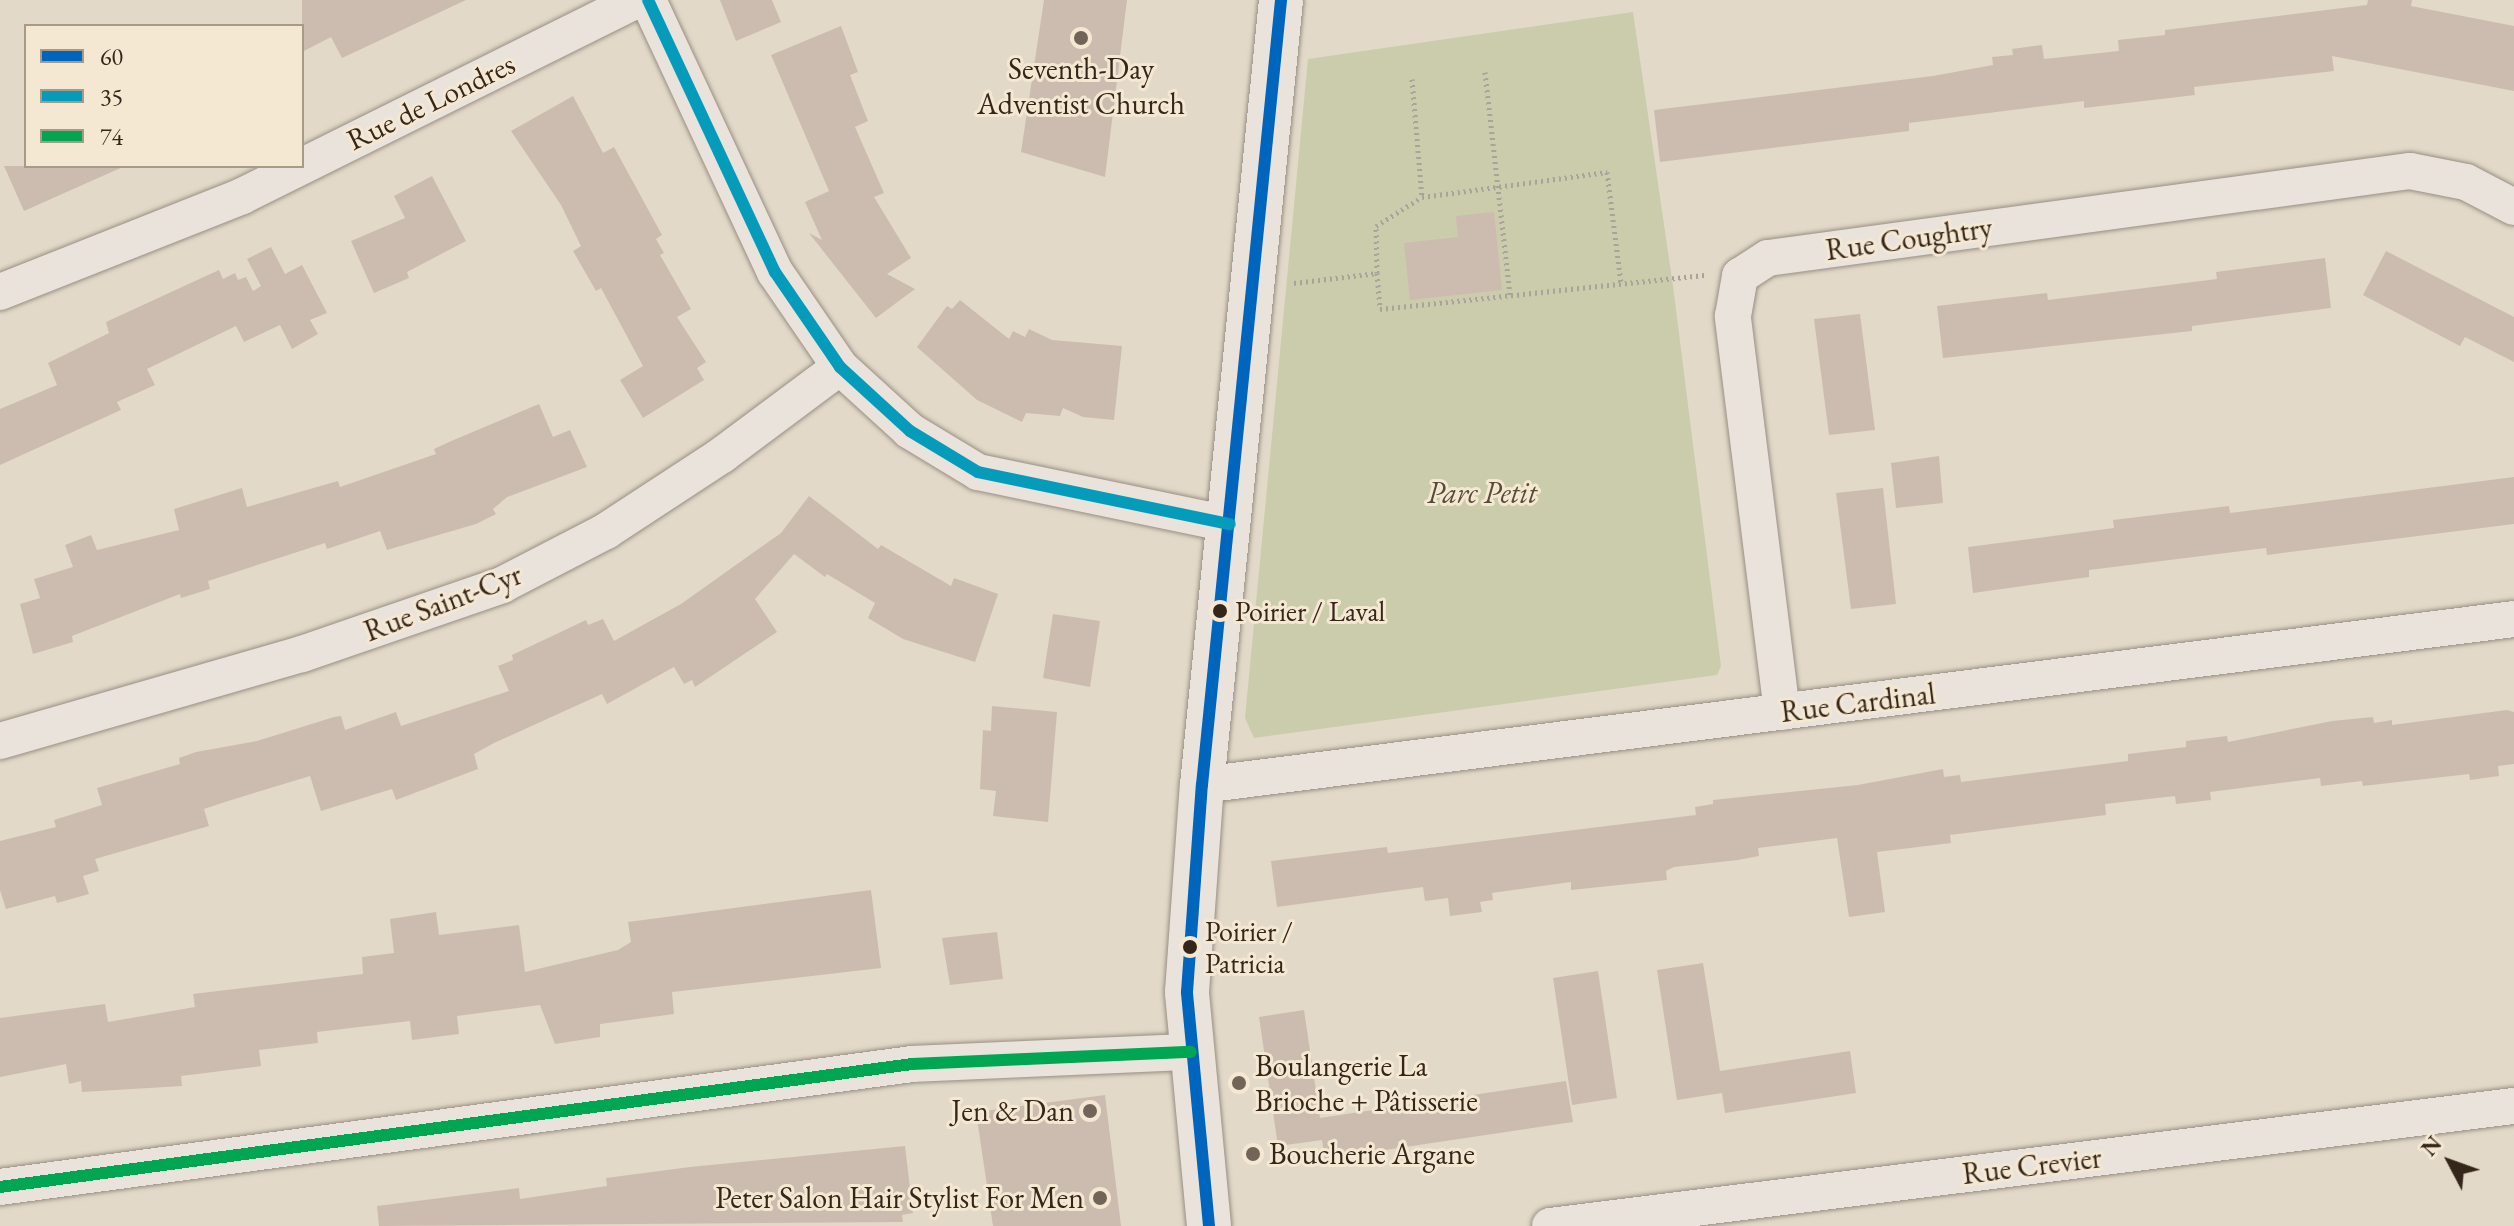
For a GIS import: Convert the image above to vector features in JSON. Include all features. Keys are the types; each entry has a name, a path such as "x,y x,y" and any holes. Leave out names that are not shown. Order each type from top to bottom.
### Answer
{"street":[{"name":"Rue de Londres","path":"304,165 637,0"},
{"path":"648,0 775,272 840,367 910,431 978,472 1230,524"},
{"path":"1209,1226 1187,992 1202,785 1281,0"},
{"name":"Rue de Londres","path":"0,292 242,196 298,168"},
{"name":"Rue Coughtry","path":"1740,276 1768,258 2410,171 2466,182 2514,207"},
{"path":"1740,276 1733,316 1782,712"},
{"name":"Rue Saint-Cyr","path":"0,741 302,654 502,585 606,531 722,455 840,367"},
{"name":"Rue Cardinal","path":"1202,785 2514,619"},
{"path":"0,1187 912,1064 1191,1052"},
{"name":"Rue Crevier","path":"1550,1226 2514,1106"}],"path":[{"path":"1485,72 1510,295"},
{"path":"1412,79 1422,197"},
{"path":"1621,283 1607,172 1422,197 1376,226 1380,309 1621,283 1691,274 1740,276"},
{"path":"1253,288 1377,273"}],"green space":[{"name":"Parc Petit","path":"1633,12 1673,286 1721,666 1717,675 1254,738 1245,718 1308,59"}],"building":[{"path":"302,0 466,0 342,58 331,37 304,51"},
{"path":"720,0 772,0 781,22 736,41"},
{"path":"1044,0 1127,0 1105,177 1021,152"},
{"path":"2368,0 2412,0 2411,6 2514,26 2514,91 2332,56 2334,71 2194,87 2195,95 2084,108 2084,101 1909,123 1909,131 1660,162 1654,110 1933,76 1993,65 1992,57 2013,55 2012,49 2042,45 2044,59 2119,51 2118,40 2165,35 2165,30 2367,5"},
{"path":"841,26 858,72 850,75 868,121 855,127 884,193 874,197 911,258 887,274 915,289 876,318 809,233 822,240 805,202 829,191 771,55"},
{"path":"573,96 603,153 614,147 662,235 656,239 664,253 660,255 691,309 677,317 706,362 697,368 704,380 643,418 620,380 643,366 601,288 596,291 573,251 581,246 561,205 511,131"},
{"path":"4,166 121,168 24,211"},
{"path":"432,176 466,241 407,272 409,278 374,293 351,241 405,218 394,196"},
{"path":"1494,212 1502,290 1410,300 1404,243 1458,237 1456,216"},
{"path":"271,247 285,274 302,265 327,313 310,320 318,334 292,349 280,325 244,342 236,326 147,369 155,385 117,402 121,410 0,465 0,409 57,385 48,363 109,333 106,322 219,270 223,279 235,273 238,280 246,277 253,291 261,286 247,259"},
{"path":"2386,251 2514,317 2514,362 2465,337 2460,346 2363,295"},
{"path":"2325,258 2331,308 2192,326 2192,331 1943,358 1937,306 2047,293 2048,300 2217,279 2216,272"},
{"path":"960,300 1009,339 1013,331 1025,337 1029,329 1052,340 1122,346 1114,420 1083,417 1063,408 1060,416 1026,413 1022,422 977,400 917,347 947,306 952,309"},
{"path":"1860,314 1875,430 1829,435 1814,319"},
{"path":"539,404 553,437 570,430 587,467 507,497 493,509 496,514 476,524 387,550 380,531 327,549 325,543 208,581 210,589 181,598 180,594 72,636 73,642 33,654 20,604 40,598 34,579 73,567 65,545 91,535 97,550 179,530 174,509 242,488 247,507 338,481 340,487 436,454 434,449"},
{"path":"1939,456 1943,503 1896,508 1891,463"},
{"path":"2514,477 2514,524 2267,555 2266,548 2089,570 2089,577 1973,593 1968,547 2114,528 2113,520 2229,506 2230,513"},
{"path":"1883,488 1896,604 1851,609 1836,493"},
{"path":"809,496 878,549 881,545 951,586 954,578 998,594 975,662 903,639 868,618 875,603 827,574 825,577 794,554 755,599 777,632 695,687 692,680 684,684 674,667 607,704 602,694 474,754 478,769 396,800 392,789 321,811 310,776 228,801 204,809 209,826 95,859 99,871 83,876 89,894 57,903 55,896 6,909 0,890 0,841 56,827 54,820 102,805 97,788 180,764 179,758 196,752 257,741 334,717 341,716 345,730 396,712 401,726 509,691 498,666 513,660 512,655 586,620 588,625 603,619 614,641 681,604 781,533"},
{"path":"1053,614 1100,621 1090,687 1043,678"},
{"path":"992,706 1057,712 1048,822 993,816 996,791 980,789 983,730 991,731"},
{"path":"2507,710 2514,712 2514,764 2498,766 2499,776 2470,780 2469,774 2363,786 2362,781 2321,786 2320,778 2210,792 2211,800 2176,804 2175,796 2105,804 2106,815 1950,835 1951,843 1877,852 1885,912 1849,917 1837,838 1758,848 1759,856 1738,860 1674,867 1666,871 1667,880 1571,890 1571,882 1492,893 1493,900 1480,902 1482,912 1450,916 1448,898 1425,901 1423,887 1277,907 1271,861 1387,847 1388,853 1696,815 1695,807 1713,804 1713,800 1858,785 1943,769 1944,777 1960,775 1961,782 2128,761 2128,754 2186,747 2186,741 2227,736 2228,742 2332,721 2373,717 2374,723 2392,720 2392,725"},
{"path":"871,890 881,968 672,992 674,1014 600,1024 600,1037 555,1044 540,1005 457,1016 459,1034 412,1040 410,1021 317,1032 318,1043 259,1050 261,1066 181,1076 182,1086 82,1092 81,1081 69,1084 66,1064 0,1077 0,1018 105,1004 108,1022 195,1007 193,994 363,974 362,957 394,953 390,919 436,912 439,935 519,925 525,972 618,950 631,942 628,922"},
{"path":"997,932 1003,979 950,985 942,938"},
{"path":"1703,963 1720,1071 1850,1051 1856,1093 1725,1113 1722,1093 1677,1100 1657,970"},
{"path":"1598,971 1617,1098 1572,1105 1553,978"},
{"path":"1304,1010 1320,1118 1566,1081 1573,1122 1325,1159 1322,1140 1278,1146 1259,1017"},
{"path":"1105,1095 1121,1226 993,1226 976,1112"},
{"path":"905,1146 913,1213 902,1215 903,1222 379,1226 377,1206 519,1188 520,1199 607,1186 606,1178"}],"transit line":[{"name":"35","path":"648,0 775,272 840,367 910,431 978,472 1230,524"},
{"name":"60","path":"1209,1226 1187,992 1202,785 1281,0"},
{"name":"74","path":"0,1187 912,1064 1191,1052"}],"place":[{"name":"Seventh-Day Adventist Church","path":"1081,38"},
{"name":"Poirier / Laval","path":"1220,611"},
{"name":"Poirier / Patricia","path":"1190,947"},
{"name":"Boulangerie La Brioche + Pâtisserie","path":"1239,1083"},
{"name":"Jen & Dan","path":"1090,1111"},
{"name":"Boucherie Argane","path":"1253,1154"},
{"name":"Peter Salon Hair Stylist For Men","path":"1100,1198"}]}
